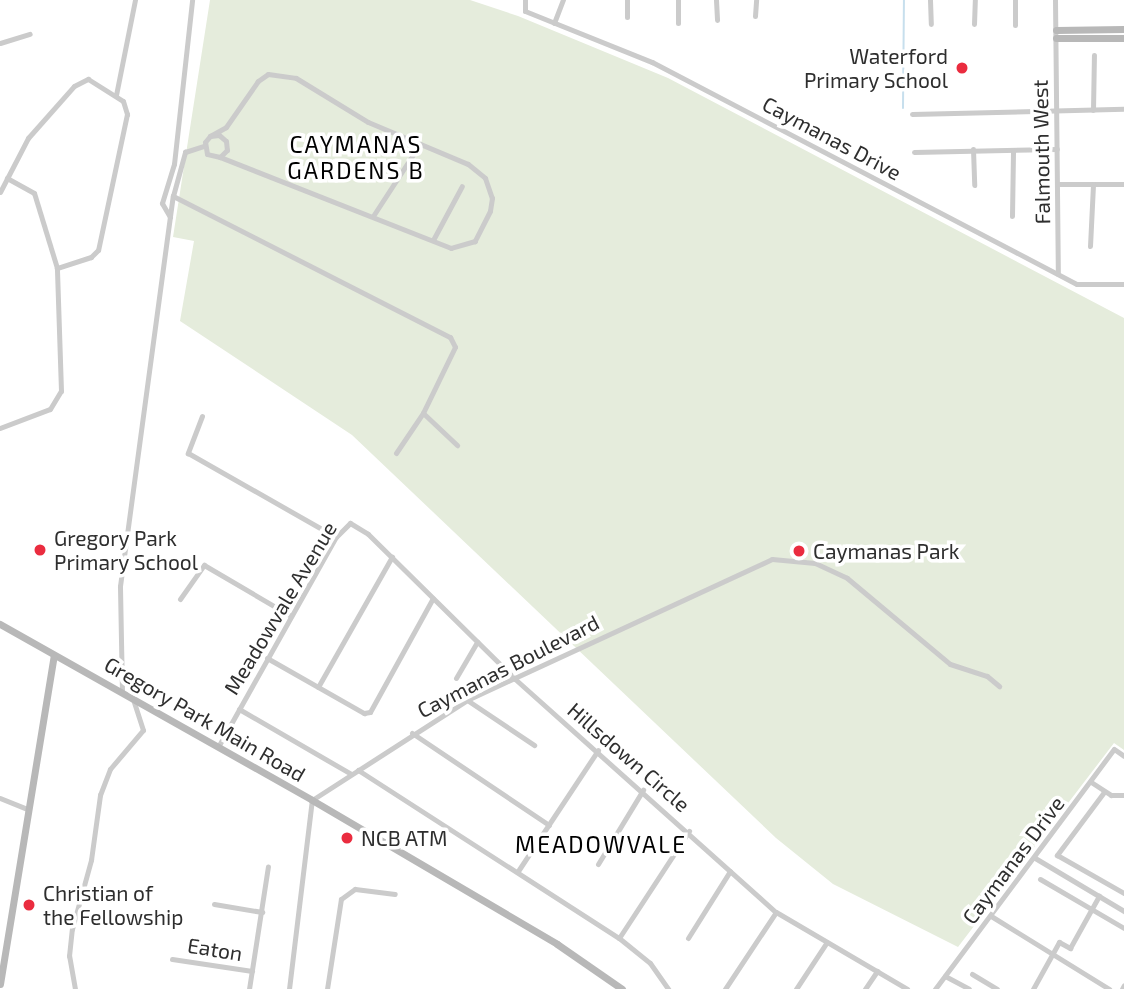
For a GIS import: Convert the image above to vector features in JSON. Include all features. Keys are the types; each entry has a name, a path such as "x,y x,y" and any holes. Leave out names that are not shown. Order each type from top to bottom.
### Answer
{"street":[{"path":"116,95 135,0"},
{"path":"170,217 162,203 174,164 192,0"},
{"name":"Caymanas Drive","path":"525,0 525,11 652,62 1077,284 1124,284"},
{"path":"626,17 627,0"},
{"path":"678,0 678,23"},
{"path":"716,0 717,20"},
{"path":"755,16 756,0"},
{"path":"930,0 931,24"},
{"path":"974,24 975,0"},
{"path":"1014,0 1015,26"},
{"name":"Falmouth West","path":"1055,0 1058,274"},
{"path":"554,23 563,3"},
{"path":"1056,30 1124,29"},
{"path":"0,43 30,34"},
{"path":"1056,38 1124,38"},
{"path":"1093,110 1094,55"},
{"path":"122,692 120,586 173,196 185,152 204,145 210,136 226,127 258,80 280,74 307,84 368,122 477,171 492,198 487,223 469,245 451,248 207,154 204,145"},
{"path":"0,192 28,138 74,86 88,79 116,95 127,114 98,250 91,257 57,268"},
{"path":"912,114 1056,113 1124,109"},
{"path":"210,136 219,135 226,141 227,150 220,157"},
{"path":"373,216 420,144"},
{"path":"973,149 974,185"},
{"path":"914,152 1057,149"},
{"path":"1012,216 1013,150"},
{"path":"0,428 50,409 61,391 57,268 34,193 7,178"},
{"path":"1057,184 1124,184"},
{"path":"1090,246 1093,184"},
{"path":"433,240 462,186"},
{"path":"173,196 450,337 455,347 423,413 396,453"},
{"path":"423,413 457,445"},
{"path":"202,416 188,453 336,537"},
{"name":"Meadowvale Avenue","path":"218,747 336,537 350,523"},
{"name":"Hillsdown Circle","path":"350,523 392,557 514,679 643,790 776,912 907,989"},
{"path":"318,687 392,557"},
{"name":"Caymanas Boulevard","path":"313,800 412,733 467,700 650,612 772,559 815,562 847,578 950,664 986,676 999,686"},
{"path":"180,599 204,565 291,616"},
{"path":"267,658 364,713 370,712 433,598"},
{"name":"Gregory Park Main Road","path":"0,624 313,800 557,944 622,989"},
{"path":"456,678 477,642"},
{"path":"0,984 54,656"},
{"path":"75,989 69,956 72,929 91,860 100,795 110,769 143,730 131,698"},
{"path":"467,700 534,745"},
{"path":"239,709 355,772 518,871 619,938 650,963 668,989"},
{"path":"412,733 549,825"},
{"name":"Caymanas Drive","path":"935,989 1114,749 1124,756"},
{"path":"518,871 598,750"},
{"path":"1091,782 1104,792 1124,795"},
{"path":"598,864 643,790"},
{"path":"1104,792 1057,855 1124,893"},
{"path":"289,989 313,800"},
{"path":"1,801 27,809"},
{"path":"619,938 689,831"},
{"path":"1035,858 1122,910 1124,901"},
{"path":"249,989 268,866"},
{"path":"688,938 730,871"},
{"path":"1040,879 1124,928"},
{"path":"327,989 341,899 355,889 395,894"},
{"path":"1033,989 1059,942 1070,948 1099,896"},
{"path":"214,904 262,912"},
{"path":"725,989 776,912"},
{"path":"991,916 1100,986 1109,989"},
{"path":"796,989 827,942"},
{"name":"Eaton","path":"172,959 252,971"},
{"path":"865,989 877,971"},
{"path":"972,974 997,989"},
{"path":"945,976 969,989"}],"green space":[{"name":"Caymanas Park","path":"210,0 470,0 518,16 668,78 1124,318 1124,750 1114,743 958,947 833,884 776,838 352,435 180,321 194,241 173,237"}],"waterway":[{"path":"903,108 904,0"}],"place":[{"name":"Waterford Primary School","path":"962,68"},
{"name":"Gregory Park Primary School","path":"40,550"},
{"name":"Caymanas Park","path":"799,551"},
{"name":"NCB ATM","path":"347,838"},
{"name":"Christian of the Fellowship","path":"29,905"}],"district":[{"name":"CAYMANAS GARDENS B","path":"356,157"},
{"name":"MEADOWVALE","path":"601,844"}]}
